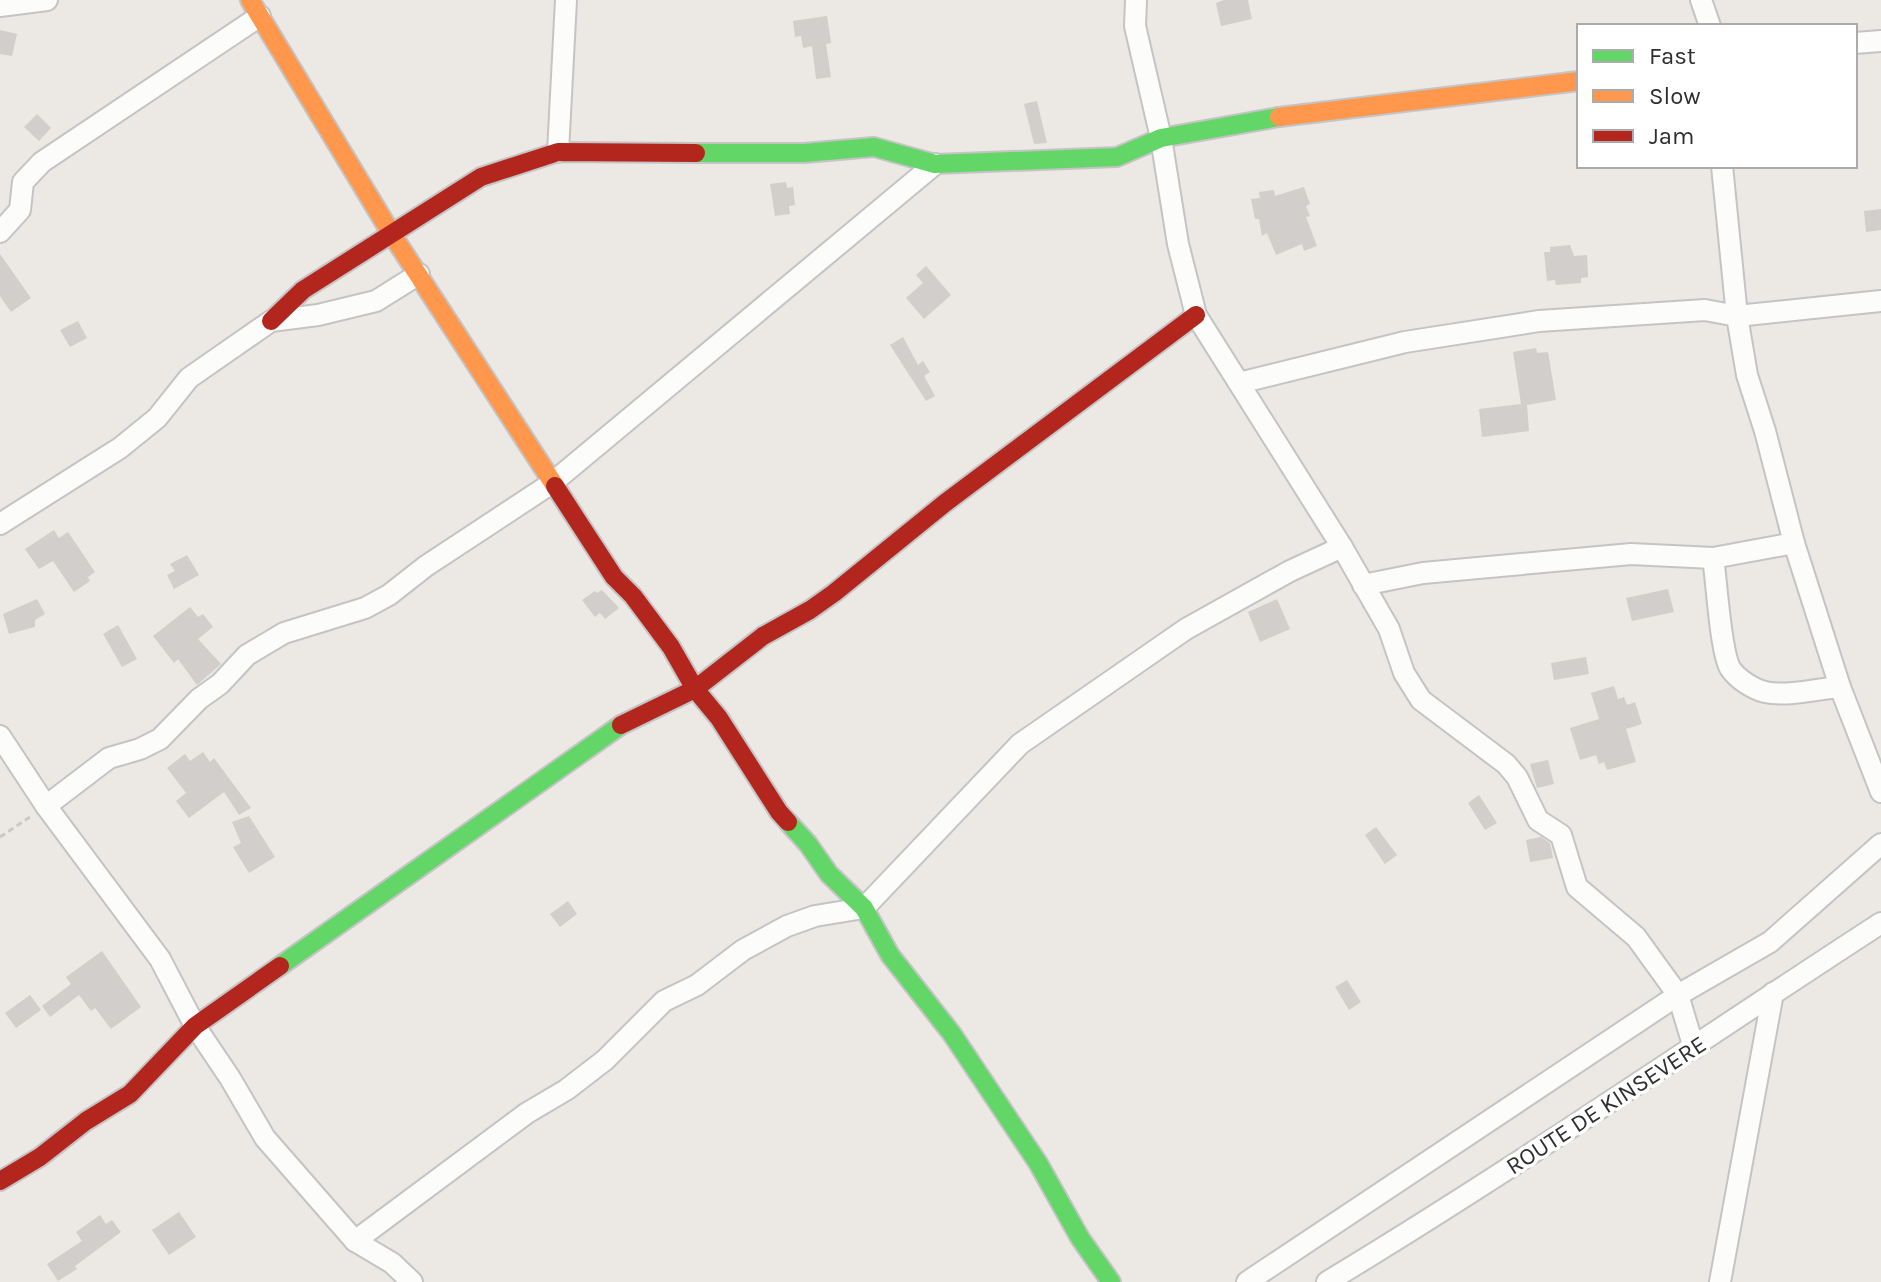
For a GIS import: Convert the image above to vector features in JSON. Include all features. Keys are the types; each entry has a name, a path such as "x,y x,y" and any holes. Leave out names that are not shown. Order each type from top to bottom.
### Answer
{"street":[{"path":"0,6 47,0"},
{"path":"558,152 566,0"},
{"path":"1136,0 1135,26 1161,138 1178,244 1196,315 1342,547 1389,629 1404,673 1421,700 1506,764 1517,777 1538,820 1561,835 1577,887 1636,937 1678,995 1694,1048"},
{"path":"1701,0 1709,24"},
{"path":"0,232 20,210 23,182 42,162 255,8 391,233 614,577 633,596 671,647 695,689 719,718 779,812 808,844 829,874 864,908 890,955 952,1034 1038,1163 1080,1238 1111,1282"},
{"path":"1857,43 1881,41"},
{"path":"0,524 120,448 157,418 189,378 271,321 303,290 481,177 558,152 804,153 874,147 935,164 1117,157 1161,138 1293,115 1577,81"},
{"path":"46,806 109,758 160,739 247,655 284,633 365,608 389,595 426,566 552,483 935,164"},
{"path":"1722,168 1737,316 1747,375 1794,543 1840,687 1879,782"},
{"path":"271,321 318,315 376,301 419,274"},
{"path":"1239,383 1405,342 1539,321 1705,310 1737,316 1881,301"},
{"path":"0,1181 130,1094 195,1026 627,720 695,689 763,636 834,593 945,503 1196,315"},
{"path":"1363,585 1423,573 1631,554 1713,558 1794,543"},
{"path":"355,1241 527,1113 566,1090 605,1060 664,1001 697,985 743,950 787,926 815,916 864,908 1020,744 1186,629 1290,571 1342,547"},
{"path":"1713,558 1725,653 1731,669 1749,685 1764,692 1840,687"},
{"path":"0,736 46,806 160,959 195,1026 265,1138 355,1241 392,1263 412,1282"},
{"path":"1247,1282 1678,995 1770,942 1881,844"},
{"name":"ROUTE DE KINSEVERE","path":"1327,1282 1451,1207 1881,923"},
{"path":"1720,1282 1773,993"}],"path":[{"path":"0,837 46,806"}],"building":[{"path":"1248,0 1252,19 1221,26 1216,3"},
{"path":"827,16 831,43 826,44 831,77 816,79 812,46 803,48 801,36 795,37 793,21"},
{"path":"0,30 17,34 12,56 0,54"},
{"path":"1037,101 1047,143 1034,144 1024,104"},
{"path":"37,114 51,128 39,141 24,127"},
{"path":"786,182 787,188 793,187 795,205 789,206 790,214 775,216 770,184"},
{"path":"1304,187 1310,204 1306,206 1310,216 1306,217 1317,246 1304,251 1302,244 1276,255 1267,233 1262,236 1251,199 1260,198 1259,192 1274,190 1275,196"},
{"path":"1881,209 1881,230 1866,232 1864,211"},
{"path":"1570,245 1574,256 1587,255 1588,277 1581,278 1581,283 1556,285 1555,280 1547,281 1544,252 1550,252 1550,247"},
{"path":"0,254 31,298 11,312 0,296"},
{"path":"926,266 951,295 924,319 906,298 923,283 916,275"},
{"path":"78,321 87,338 70,347 60,330"},
{"path":"903,337 918,365 923,361 930,372 924,376 935,396 926,401 890,345"},
{"path":"1536,348 1537,353 1548,352 1556,400 1527,405 1529,431 1482,437 1479,409 1521,404 1513,352"},
{"path":"54,530 59,538 68,532 95,572 88,577 90,581 74,592 53,561 39,569 25,549"},
{"path":"187,555 199,575 174,589 167,575 175,571 170,564"},
{"path":"1668,589 1674,612 1632,621 1626,598"},
{"path":"602,590 619,608 605,619 600,613 595,617 582,600"},
{"path":"37,599 45,614 35,620 35,627 9,634 3,614"},
{"path":"1277,599 1290,629 1260,642 1248,612"},
{"path":"190,607 198,617 203,614 213,627 198,639 221,664 197,685 178,659 174,663 153,636"},
{"path":"118,625 137,659 122,667 103,634"},
{"path":"1586,657 1589,674 1554,680 1551,663"},
{"path":"1614,686 1618,699 1624,697 1627,705 1635,702 1642,724 1626,729 1636,762 1607,770 1604,762 1599,764 1596,755 1580,760 1570,728 1599,719 1591,693"},
{"path":"203,752 210,762 214,758 251,808 239,815 224,792 189,818 176,801 186,793 167,768 185,754 190,761"},
{"path":"1548,760 1554,784 1537,788 1530,764"},
{"path":"1479,795 1497,823 1485,830 1468,803"},
{"path":"249,816 275,857 249,873 233,847 241,843 232,822"},
{"path":"1376,827 1397,855 1385,864 1365,835"},
{"path":"1541,837 1550,843 1553,858 1530,862 1526,840"},
{"path":"568,901 577,914 560,927 550,914"},
{"path":"102,951 141,1007 111,1029 95,1008 91,1011 79,995 50,1017 42,1006 71,984 66,977"},
{"path":"1347,980 1361,1002 1349,1010 1335,987"},
{"path":"30,995 41,1010 16,1028 5,1013"},
{"path":"179,1212 196,1237 169,1255 152,1230"},
{"path":"100,1215 106,1224 112,1220 121,1232 58,1281 47,1264 82,1241 76,1232"}],"traffic: fast":[{"path":"696,153 804,153 874,147 935,164 1117,157 1161,138 1279,117"},
{"path":"280,966 621,725"},
{"path":"788,822 829,874 864,908 890,955 952,1034 1038,1163 1080,1238 1111,1282"}],"traffic: slow":[{"path":"250,0 391,233 555,486"},
{"path":"1279,117 1577,81"}],"traffic: jam":[{"path":"271,321 303,290 481,177 558,152 696,153"},
{"path":"621,725 695,689 763,636 834,593 945,503 1196,315"},
{"path":"555,486 614,577 633,596 671,647 695,689 719,718 788,822"},
{"path":"0,1181 130,1094 195,1026 280,966"}]}
